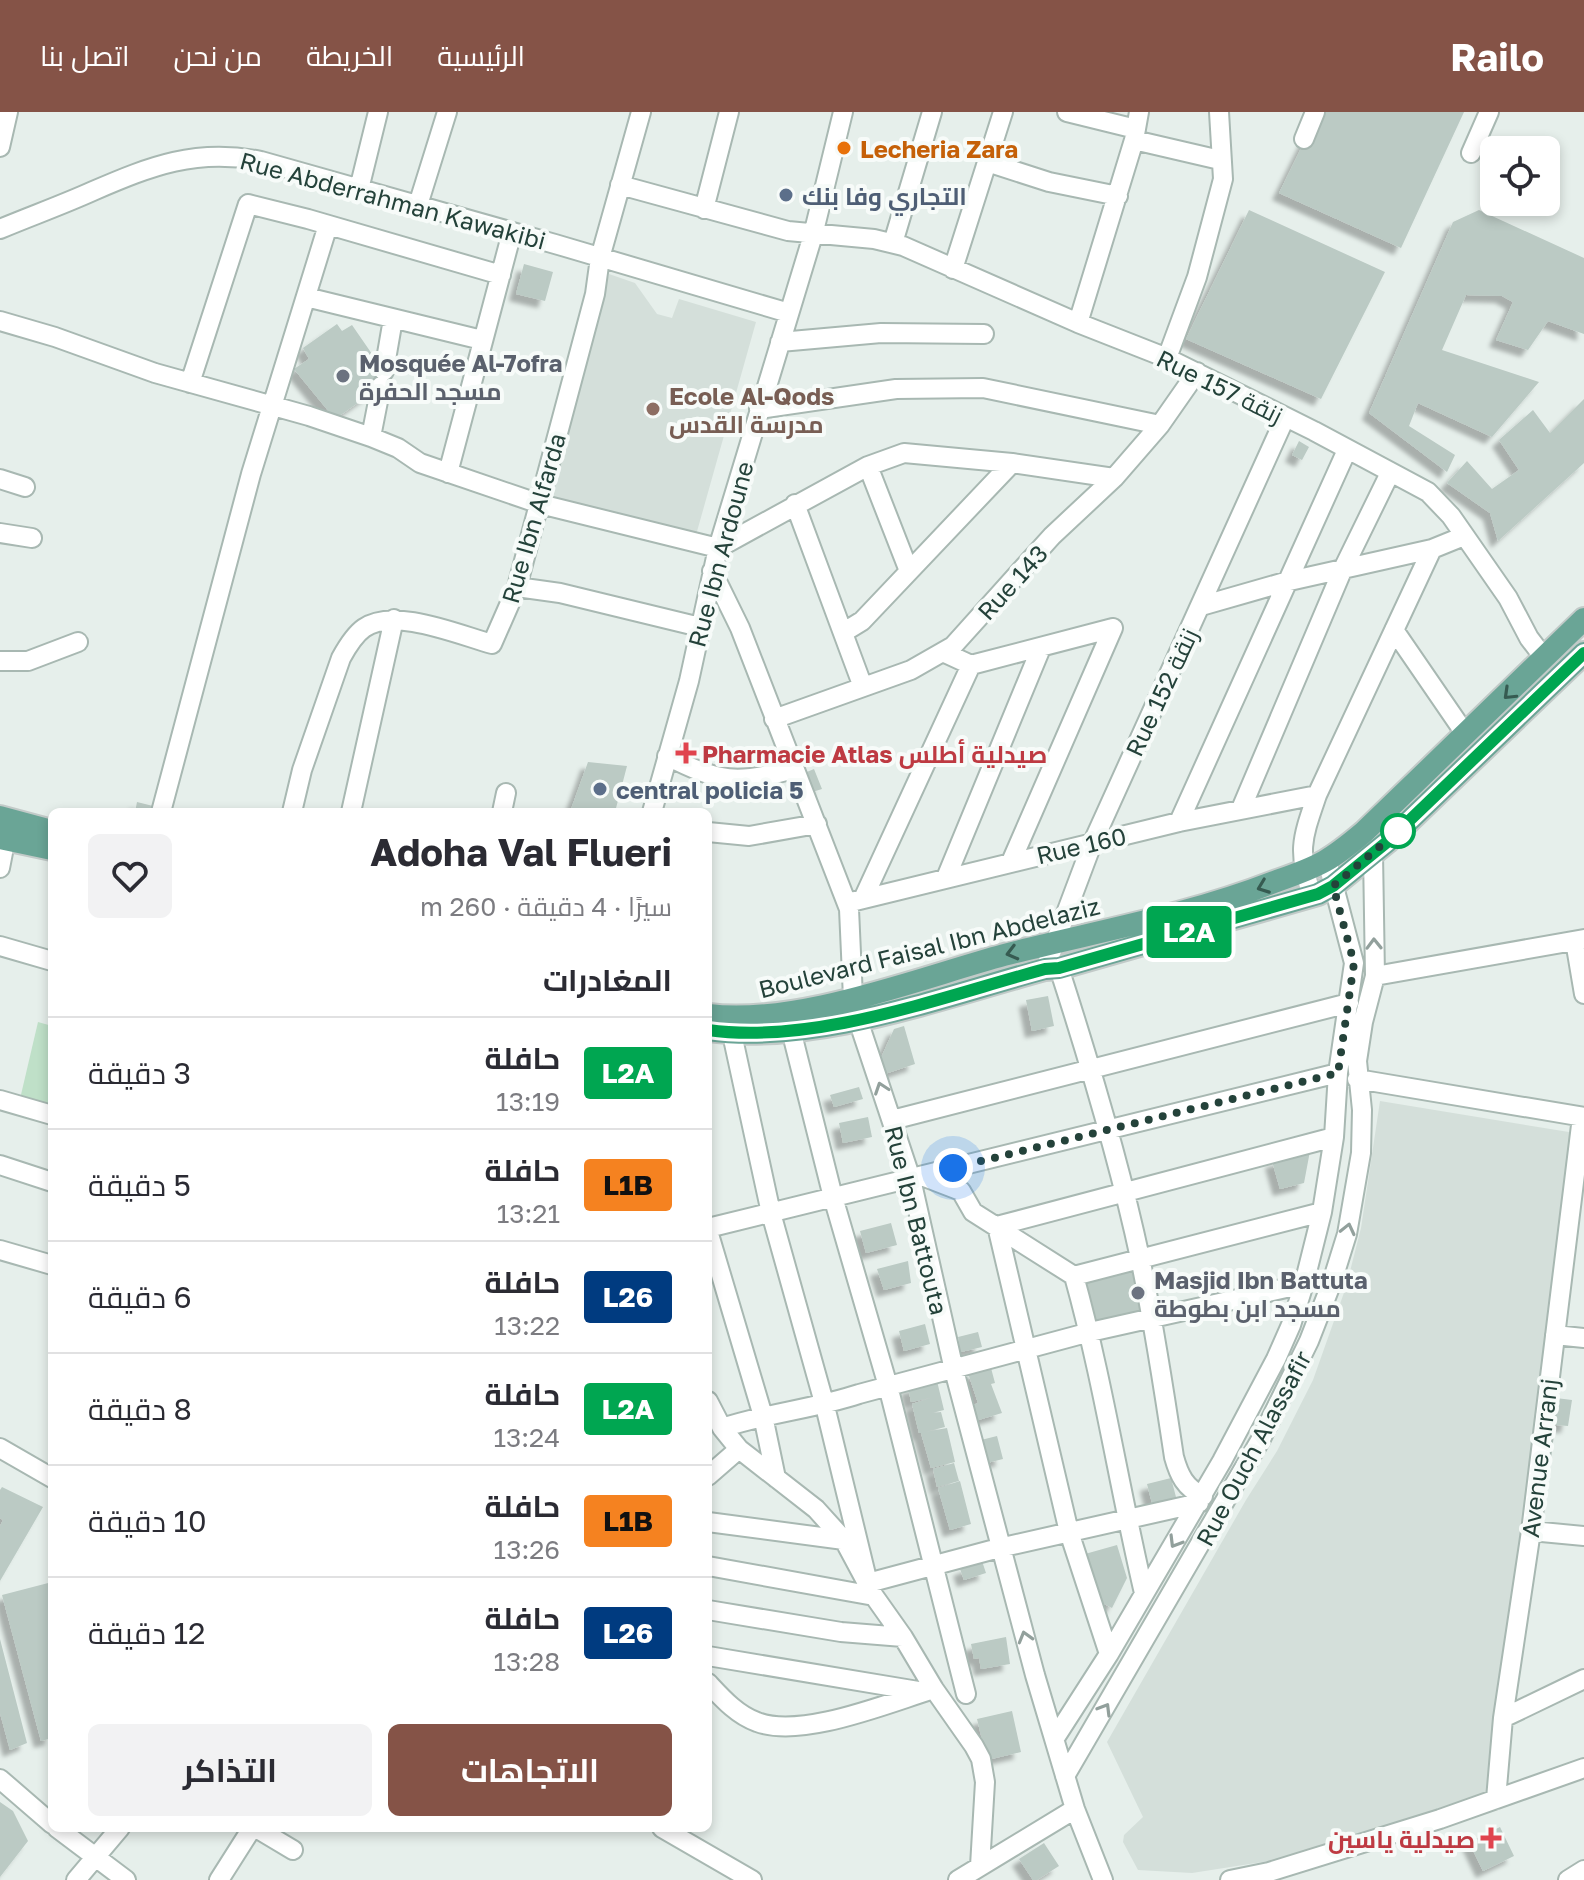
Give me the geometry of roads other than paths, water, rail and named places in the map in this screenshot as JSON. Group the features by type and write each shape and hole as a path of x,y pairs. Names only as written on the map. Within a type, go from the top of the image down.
{"main road":[{"name":"Boulevard Faisal Ibn Abdelaziz","path":"712,1031 732,1034 791,1030 1056,942 1232,898 1327,860 1364,832 1584,619"},
{"name":"Boulevard Faisal Ibn Abdelaziz","path":"712,1015 743,1018 856,1009 1052,969 1312,896 1333,886 1373,854 1584,653"},
{"path":"4,829 48,831"},
{"path":"4,829 48,847"}],"street":[{"path":"0,147 8,112"},
{"path":"359,189 378,112"},
{"name":"Rue Ibn Alfarda","path":"394,619 424,624 492,644 517,587 595,294 600,258 641,112"},
{"path":"704,209 729,112"},
{"name":"Rue Ibn Ardoune","path":"653,808 689,681 718,548 813,235 843,112"},
{"path":"893,243 932,112"},
{"path":"953,269 1003,112"},
{"path":"1067,112 1136,127 1222,169"},
{"path":"1167,358 1197,277 1222,169 1219,112"},
{"path":"1304,139 1315,112"},
{"path":"1471,153 1489,112"},
{"path":"418,205 446,117"},
{"path":"1078,323 1136,127"},
{"name":"Rue Abderrahman Kawakibi","path":"0,229 146,168 171,160 228,156 261,161 789,313"},
{"path":"987,162 1049,182 1118,196"},
{"name":"Rue 157 زنقة","path":"620,185 764,225 813,235 893,243 1197,372 1435,497 1508,598 1529,638 1545,659"},
{"path":"190,383 248,204 501,275"},
{"path":"162,808 212,615 328,225"},
{"path":"448,473 512,232"},
{"path":"306,297 482,340"},
{"path":"371,437 393,319"},
{"path":"0,321 190,383 371,437 398,448 420,463 540,504 718,548 868,466 904,453 1012,463 1114,478"},
{"path":"780,342 881,333 984,334"},
{"name":"Rue 143","path":"774,719 911,670 945,653 997,600 1052,536 1114,478 1160,425 1197,372"},
{"path":"759,409 896,389 983,388 1160,425"},
{"name":"Rue 152 زنقة","path":"1052,969 1056,942 1092,844 1285,418"},
{"path":"1179,822 1347,450"},
{"path":"844,632 862,621 1012,463"},
{"path":"868,466 909,571"},
{"path":"1241,809 1342,571 1390,473"},
{"path":"0,479 25,487"},
{"path":"795,504 863,687"},
{"path":"0,533 32,538"},
{"path":"1201,606 1285,582 1432,549 1464,536"},
{"path":"1312,896 1301,858 1305,830 1317,795 1432,549"},
{"name":"Rue Ibn Battouta","path":"712,571 740,628 793,769 855,901 852,922 856,1009 892,1120 916,1178 954,1370 999,1548 1075,1809 1103,1880"},
{"path":"517,587 560,593 700,627"},
{"path":"293,808 302,770 341,658 363,628 375,622 394,619 352,808"},
{"path":"945,653 971,665 1113,628 1011,862"},
{"path":"1394,630 1466,735"},
{"path":"0,661 28,661 78,642"},
{"path":"946,878 1041,648"},
{"path":"855,901 971,665"},
{"path":"667,756 717,778 752,779 793,769"},
{"path":"503,808 506,793"},
{"name":"Rue 160","path":"855,901 1179,822 1317,795"},
{"path":"712,832 749,836 817,824"},
{"path":"0,868 4,829"},
{"name":"Rue Ouch Alassafir","path":"1065,1776 1236,1486 1320,1315 1347,1234 1358,1178 1362,1110 1357,1079 1363,1022 1375,976 1373,854"},
{"name":"Rue Ouch Alassafir","path":"1055,1738 1201,1499 1271,1369 1291,1325 1304,1284 1322,1212 1334,1137 1338,1073 1354,963 1327,860"},
{"path":"1375,976 1580,940 1584,994"},
{"path":"0,946 48,960"},
{"path":"712,1567 871,1589 999,1548 1127,1521 1201,1499 1182,1479 1174,1457 1152,1318 1124,1192 1091,1068 1052,969"},
{"path":"892,1120 1349,1003"},
{"path":"791,1030 833,1197 888,1386 966,1694"},
{"path":"732,1034 771,1213 825,1406 871,1589"},
{"path":"712,1229 1338,1073"},
{"path":"1357,1079 1583,1117"},
{"path":"0,1100 48,1114"},
{"name":"Avenue Arranj","path":"1496,1799 1503,1718 1531,1531 1583,1117"},
{"path":"997,1226 1334,1137"},
{"path":"0,1165 48,1181"},
{"path":"916,1178 961,1191 971,1210 1074,1276 1090,1332 1144,1593"},
{"path":"1074,1276 1322,1212"},
{"path":"997,1226 1069,1532 1109,1654"},
{"path":"712,1244 763,1416 776,1478"},
{"path":"0,1250 48,1264"},
{"path":"1564,1251 1584,1253"},
{"path":"722,1428 763,1416 825,1406 1090,1332 1304,1284"},
{"path":"1555,1335 1584,1338"},
{"path":"712,1409 722,1428 739,1449 816,1509 844,1540 903,1637 929,1691 974,1746 983,1767 986,1791 980,1866"},
{"path":"0,1449 48,1476"},
{"path":"712,1472 739,1449"},
{"path":"712,1523 844,1540"},
{"path":"1531,1531 1584,1536"},
{"path":"712,1611 841,1632 903,1637"},
{"path":"712,1657 929,1691"},
{"path":"1503,1718 1584,1679"},
{"path":"712,1687 740,1713 757,1722 782,1727 832,1720 929,1691"},
{"path":"1230,1880 1278,1870 1582,1773"},
{"path":"0,1779 48,1821"},
{"path":"958,1880 1075,1809"},
{"path":"62,1832 126,1880"},
{"path":"76,1880 117,1832"},
{"path":"219,1880 251,1832"},
{"path":"261,1832 293,1850"},
{"path":"669,1832 750,1880"},
{"path":"1568,1880 1584,1870"}],"place":[{"name":"Lecheria Zara","path":"844,148"},
{"name":"التجاري وفا بنك","path":"786,195"},
{"name":"Mosquée Al-7ofra مسجد الحفرة","path":"343,376"},
{"name":"Ecole Al-Qods مدرسة القدس","path":"653,409"},
{"name":"Pharmacie Atlas صيدلية أطلس","path":"686,753"},
{"name":"central policia 5","path":"600,789"},
{"name":"Masjid Ibn Battuta مسجد ابن بطوطة","path":"1138,1293"},
{"name":"صيدلية ياسين","path":"1491,1838"}]}
